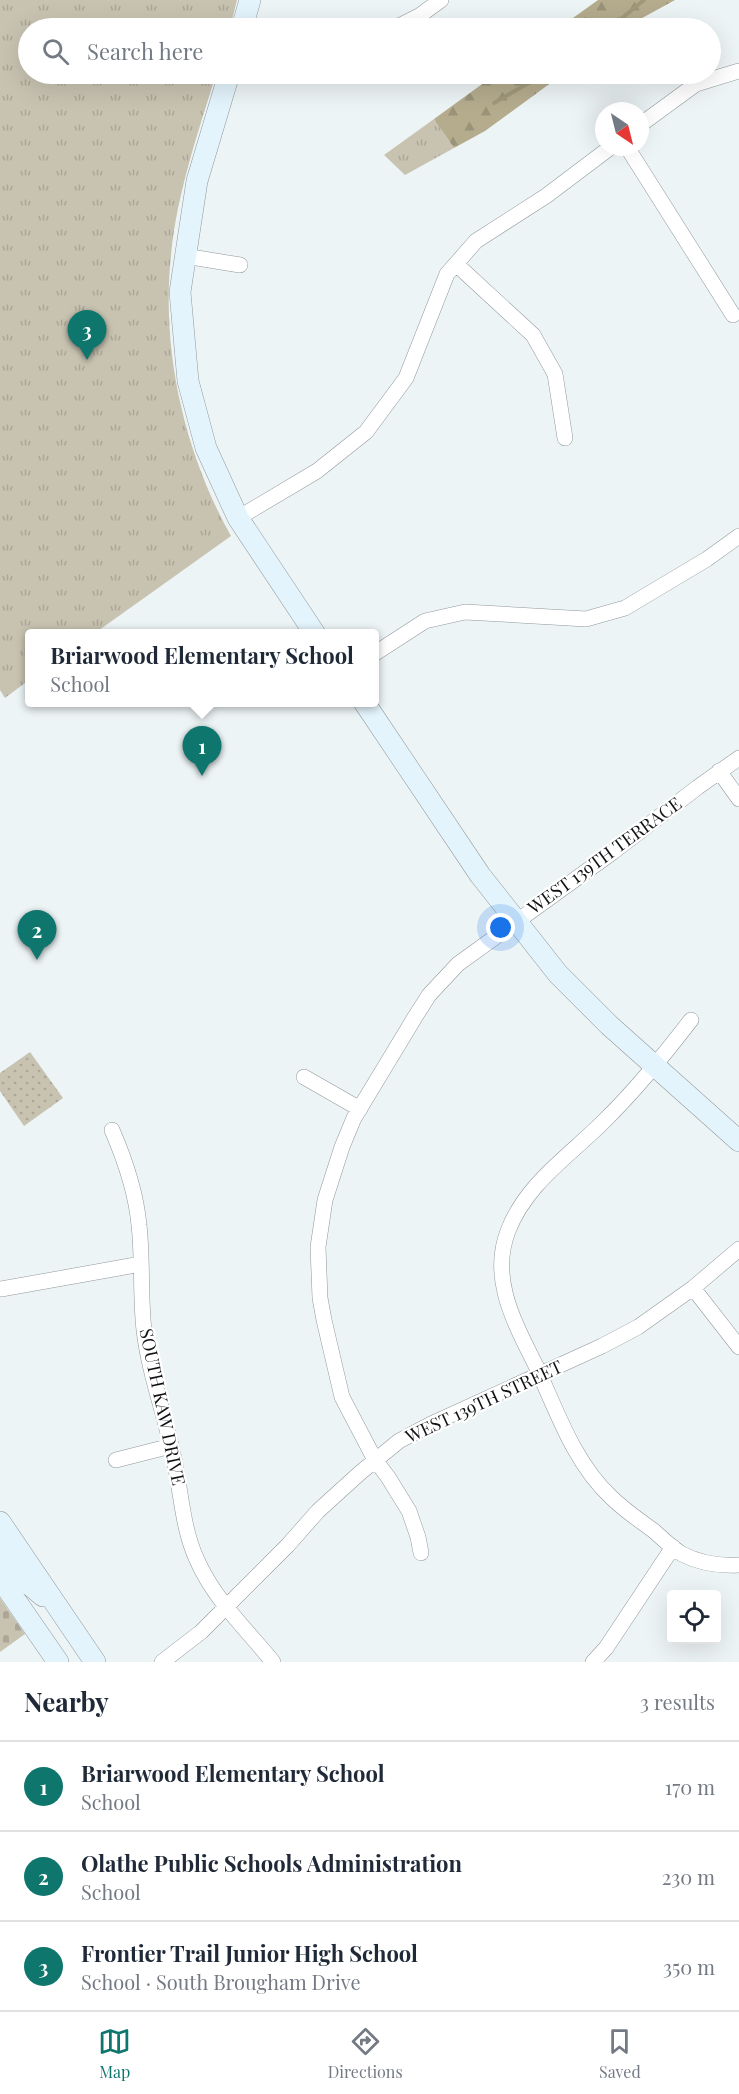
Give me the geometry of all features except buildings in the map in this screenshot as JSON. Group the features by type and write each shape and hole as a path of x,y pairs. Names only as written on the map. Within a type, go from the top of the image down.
{"street":[{"path":"245,18 250,0"},
{"path":"415,18 441,0"},
{"path":"721,77 739,71"},
{"path":"226,84 196,181 180,292 188,381 206,448 238,518 312,629"},
{"path":"649,118 696,84"},
{"path":"238,518 317,471 366,432 406,378 447,274 476,241 546,196 598,156"},
{"path":"633,156 733,315"},
{"path":"185,256 240,265"},
{"path":"456,264 533,335 555,374 565,438"},
{"path":"379,651 425,621 465,612 586,619 625,608 707,559 739,536"},
{"path":"367,707 480,875 558,974 609,1026 739,1141"},
{"name":"WEST 139TH TERRACE","path":"422,1553 409,1511 375,1460 342,1397 324,1320 318,1277 318,1247 325,1200 342,1147 360,1109 415,1017 435,988 458,964 739,758"},
{"path":"720,771 739,799"},
{"path":"691,1020 654,1067 604,1122 537,1184 523,1200 506,1235 502,1259 505,1299 571,1442 587,1469 610,1497 682,1554 719,1566 739,1565"},
{"path":"304,1077 360,1109"},
{"name":"SOUTH KAW DRIVE","path":"112,1130 128,1170 135,1197 139,1223 144,1330 150,1369 171,1446 188,1533 197,1560 213,1588 273,1662"},
{"name":"WEST 139TH STREET","path":"162,1662 201,1632 318,1511 399,1441 431,1424 540,1376 638,1327 693,1288 739,1249"},
{"path":"1,1289 141,1264"},
{"path":"693,1288 739,1347"},
{"path":"116,1460 171,1446"},
{"path":"0,1522 95,1662"},
{"path":"592,1662 606,1648 673,1547"},
{"path":"0,1550 19,1576 62,1611"},
{"path":"0,1578 58,1662"}],"green space":[{"path":"0,0 237,0 232,18 18,18 18,84 213,84 178,209 171,255 170,328 173,364 189,435 200,470 231,536 101,629 25,629 25,683 5,698 0,690"},
{"path":"598,0 675,0 642,18 573,18"},
{"path":"482,84 549,84 485,131 454,148 434,119"},
{"path":"434,119 454,148 405,175 384,155"},
{"path":"30,1052 63,1098 24,1126 0,1091 0,1073"},
{"path":"0,1598 25,1634 0,1652"}],"waterway":[{"path":"622,18 644,0"},
{"path":"494,103 527,84"}],"place":[{"name":"Frontier Trail Junior High School","path":"87,360"},
{"name":"Briarwood Elementary School","path":"202,776"},
{"name":"Olathe Public Schools Administration","path":"37,960"}]}
